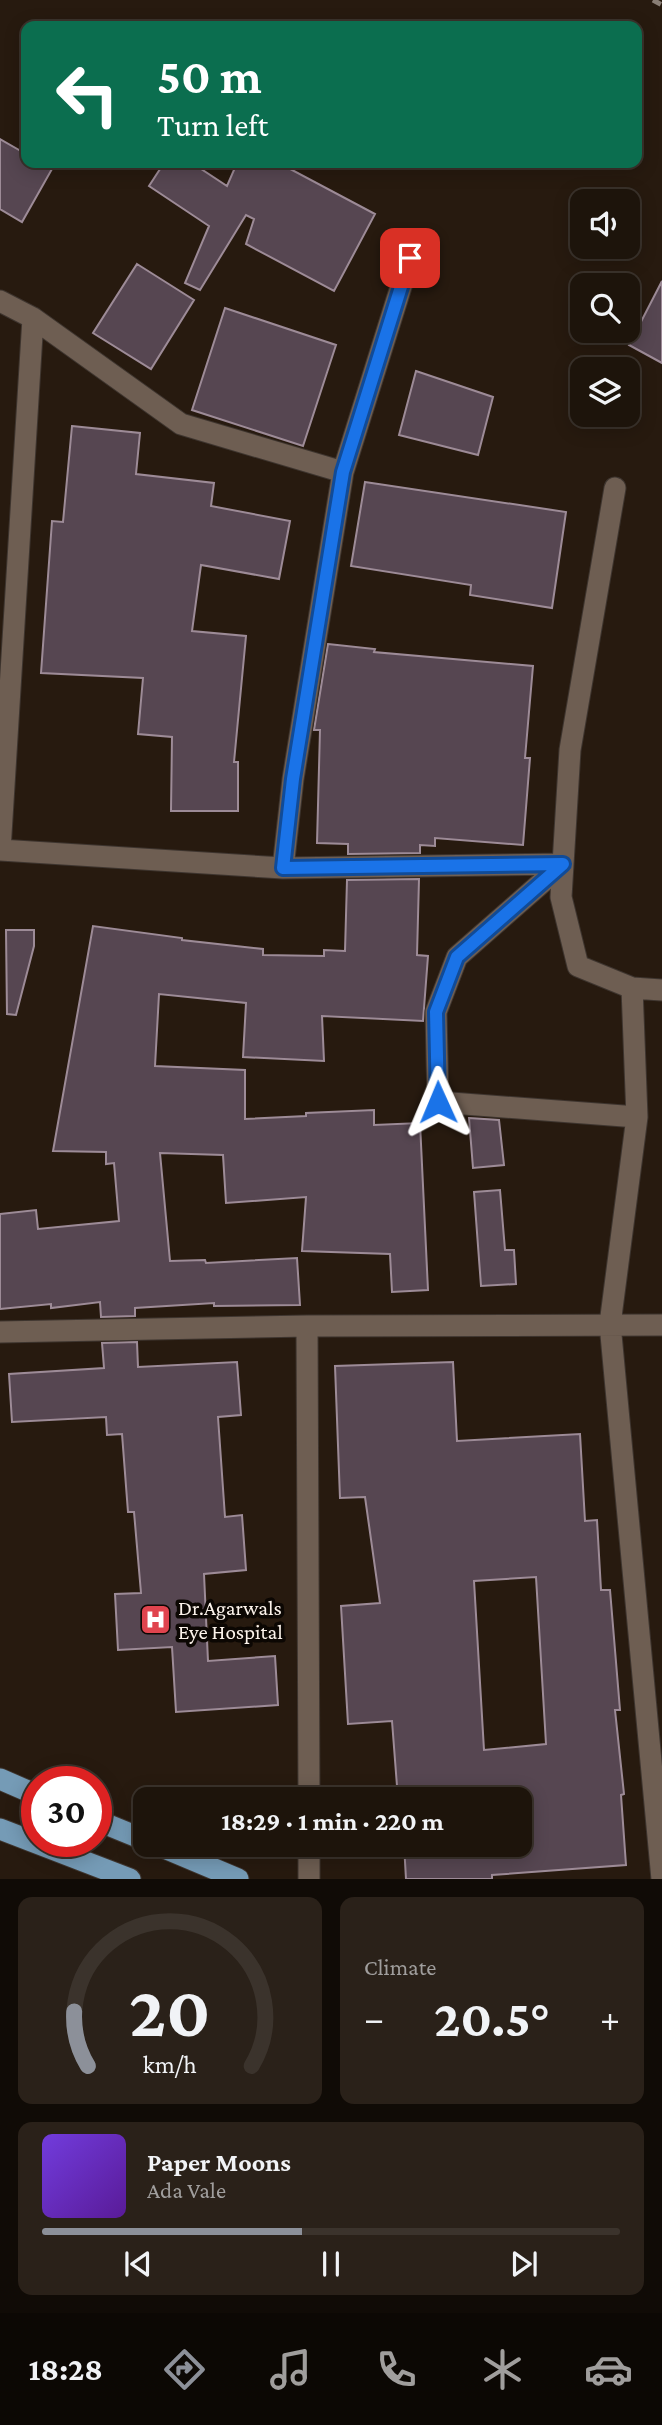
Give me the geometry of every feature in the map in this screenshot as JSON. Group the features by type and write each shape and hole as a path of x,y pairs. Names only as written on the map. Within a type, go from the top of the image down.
{"main road":[{"path":"0,1779 21,1788"},
{"path":"112,1827 133,1835"},
{"path":"0,1829 130,1879"},
{"path":"186,1857 238,1879"}],"street":[{"path":"283,868 293,779 343,472 410,258"},
{"path":"0,301 33,318 181,424 343,472"},
{"path":"33,318 0,850 283,868 563,864"},
{"path":"615,488 570,750 561,897 578,966 632,988 662,990"},
{"path":"563,864 457,957 436,1012 438,1102 638,1117"},
{"path":"632,988 638,1117 610,1324 662,1879"},
{"path":"0,1332 307,1326 662,1325"},
{"path":"307,1326 309,1787"},
{"path":"309,1857 309,1879"}],"building":[{"path":"0,139 21,151 21,168 52,169 22,222 0,209"},
{"path":"161,168 200,168 227,186 235,168 288,168 375,214 334,291 246,244 254,219 246,215 200,290 185,283 209,226 149,186"},
{"path":"137,264 194,300 151,369 93,333"},
{"path":"662,281 662,363 629,345 640,343 640,324"},
{"path":"225,308 336,345 303,446 192,410"},
{"path":"416,371 493,397 478,455 399,435"},
{"path":"72,426 140,433 136,474 214,483 211,506 290,521 279,579 201,565 192,631 246,636 234,762 238,762 238,811 171,811 172,737 138,734 143,678 41,673 52,521 63,522"},
{"path":"365,482 566,512 552,608 470,595 471,585 351,566"},
{"path":"328,644 375,649 374,652 533,666 525,758 530,758 523,845 435,838 435,846 420,845 420,853 348,854 348,844 317,843 320,730 314,730"},
{"path":"419,879 417,955 428,956 423,1021 322,1016 324,1061 243,1057 246,1003 159,994 155,1066 245,1070 245,1119 374,1110 374,1125 420,1123 428,1290 392,1292 390,1254 302,1251 306,1197 226,1203 223,1155 160,1153 170,1261 205,1260 206,1263 297,1258 300,1305 214,1306 214,1303 135,1308 135,1316 101,1317 100,1302 51,1308 51,1304 0,1309 0,1214 36,1210 38,1229 119,1221 114,1163 106,1164 106,1152 53,1151 93,926 263,949 263,955 324,956 324,950 345,951 347,880"},
{"path":"6,930 34,930 34,946 16,1015 7,1014"},
{"path":"469,1118 499,1120 504,1165 473,1168"},
{"path":"500,1190 505,1250 514,1250 516,1284 481,1286 474,1192"},
{"path":"137,1342 138,1367 237,1362 241,1415 218,1417 225,1517 242,1515 246,1570 204,1574 208,1661 275,1656 278,1705 176,1712 172,1647 118,1650 115,1594 141,1593 134,1512 128,1512 122,1434 107,1435 106,1417 12,1422 9,1374 104,1368 102,1343"},
{"path":"453,1362 457,1441 580,1434 585,1521 597,1520 601,1590 610,1590 620,1710 615,1710 624,1794 621,1795 626,1865 492,1875 492,1879 406,1879 405,1857 532,1857 532,1787 397,1787 392,1721 348,1724 341,1606 380,1603 365,1497 340,1498 335,1366","holes":["536,1577 546,1744 484,1750 474,1581"]}],"railway":[{"path":"653,0 662,5"}],"place":[{"name":"Dr.Agarwals Eye Hospital","path":"155,1620"}],"route":[{"path":"410,258 343,472 293,779 283,868 563,864 457,957 436,1012 438,1102"}]}
